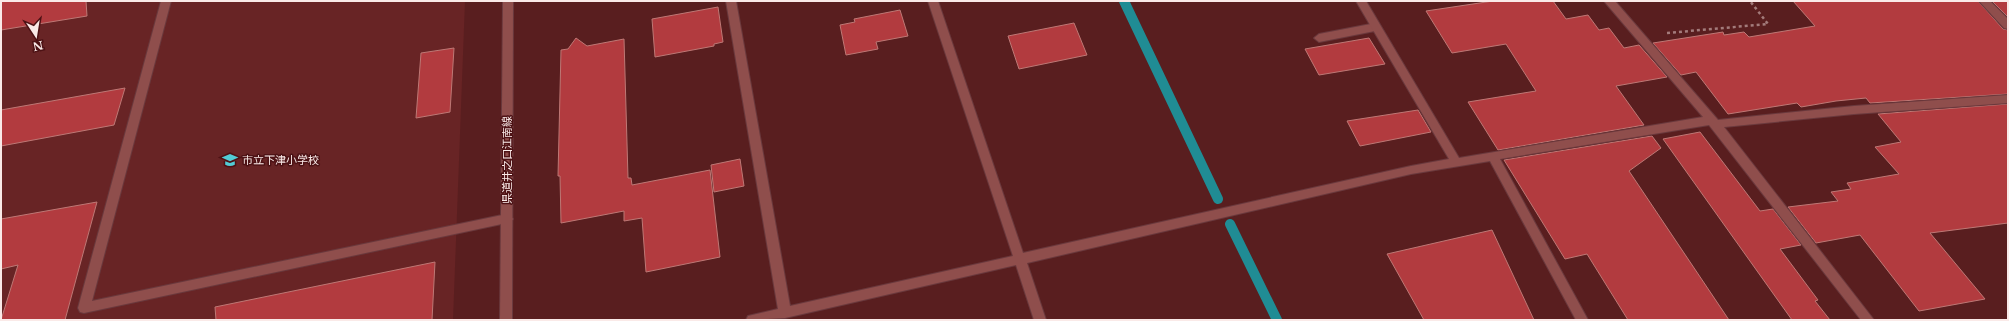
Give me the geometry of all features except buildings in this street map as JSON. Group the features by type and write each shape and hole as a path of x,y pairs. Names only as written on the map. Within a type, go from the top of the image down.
{"street":[{"path":"166,1 84,308 507,219"},
{"path":"730,1 785,312"},
{"path":"933,1 1040,320"},
{"path":"1361,1 1456,162"},
{"path":"1609,1 1714,122 1868,320"},
{"path":"1984,1 2008,26"},
{"name":"県道井之口江南線","path":"506,320 511,2"},
{"path":"1319,38 1376,27"},
{"path":"752,320 1411,170 1456,162 1714,122 2008,99"},
{"path":"1493,156 1582,320"}],"path":[{"path":"1639,36 1768,24 1750,1"}],"shaded area":[{"name":"市立下津小学校","path":"1,1 465,1 453,320 1,320"}],"waterway":[{"path":"1124,1 1218,199"},
{"path":"1230,224 1277,320"}],"place":[{"name":"市立下津小学校","path":"230,160"}]}
